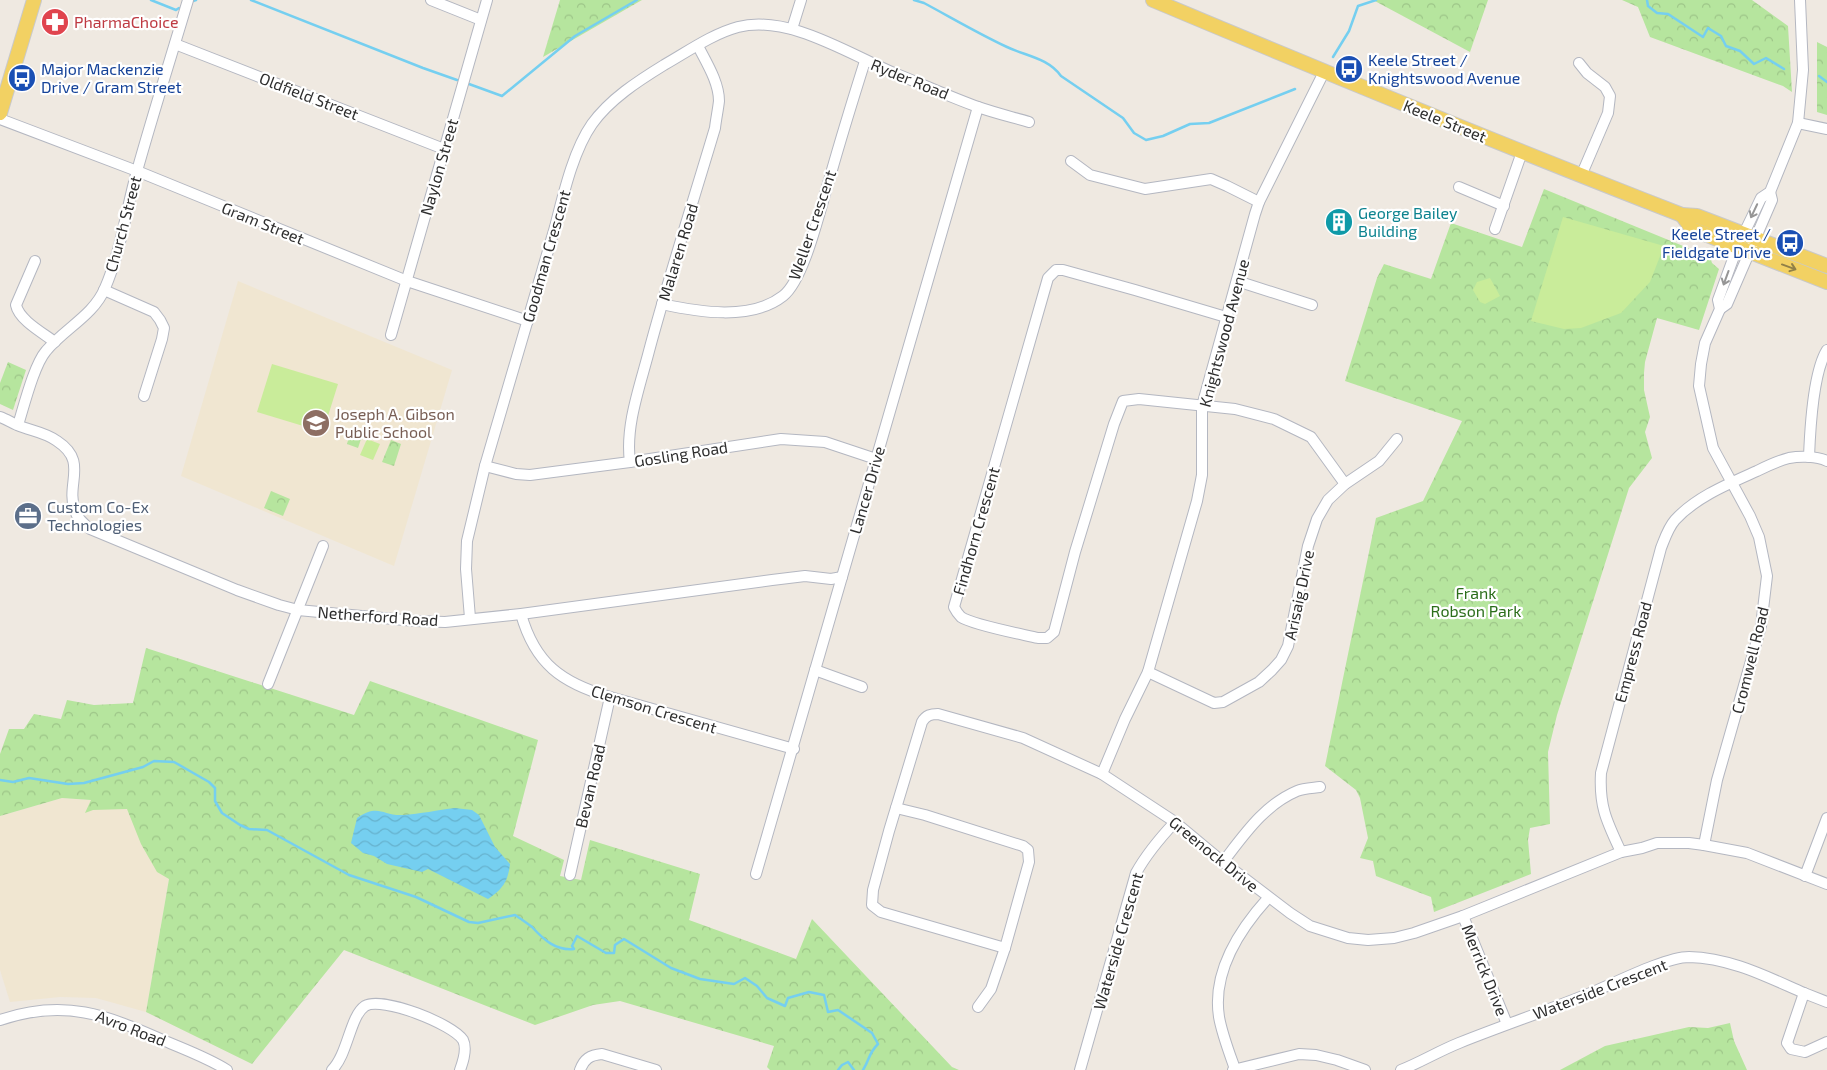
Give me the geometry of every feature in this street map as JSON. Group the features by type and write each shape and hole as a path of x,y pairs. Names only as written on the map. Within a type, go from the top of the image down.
{"main road":[{"path":"0,113 34,0"},
{"name":"Keele Street","path":"1153,0 1324,72 1581,176 1682,215 1697,216 1827,266"},
{"name":"Keele Street","path":"1682,215 1692,229 1827,282"}],"street":[{"name":"Church Street","path":"18,425 36,369 45,353 85,316 104,290 112,269 137,171 188,0"},
{"path":"431,0 482,20"},
{"name":"Naylon Street","path":"391,335 487,0"},
{"path":"792,29 801,0"},
{"name":"Cromwell Road","path":"1704,845 1717,780 1761,626 1766,598 1767,576 1759,537 1750,516 1712,448 1699,386 1701,364 1705,343 1720,309 1727,304 1750,236 1760,198 1770,192 1798,123 1803,86 1800,0"},
{"name":"Goodman Crescent","path":"470,618 466,547 486,466 555,227 564,188 591,125 616,97 698,46 738,27 761,25 792,29"},
{"name":"Ryder Road","path":"792,29 816,37 865,60 978,107 1029,122"},
{"name":"Oldfield Street","path":"175,44 444,149"},
{"name":"Malaren Road","path":"630,462 628,451 631,418 662,304 715,128 718,95 709,68 698,46"},
{"name":"Weller Crescent","path":"662,304 707,313 738,311 764,306 785,295 793,285 810,243 865,60"},
{"path":"1579,63 1587,74 1605,87 1610,96 1608,114 1581,176"},
{"name":"Knightswood Avenue","path":"1102,774 1125,719 1148,672 1197,501 1202,475 1202,406 1259,202 1324,72"},
{"name":"Lancer Drive","path":"756,874 794,749 815,670 978,107"},
{"name":"Gram Street","path":"0,119 137,171 407,281 528,321"},
{"path":"1798,123 1827,129"},
{"path":"1495,229 1522,152"},
{"path":"1070,161 1090,175 1145,189 1210,180 1259,202"},
{"path":"1458,187 1504,206"},
{"path":"35,261 16,306 22,318 55,342"},
{"name":"Findhorn Crescent","path":"1202,406 1139,399 1123,401 1114,424 1078,543 1054,632 1047,638 1038,638 962,618 954,607 1048,278 1056,270 1063,270 1226,317"},
{"path":"1237,281 1312,305"},
{"path":"104,290 154,312 164,328 144,396"},
{"path":"1809,457 1810,422 1818,376 1827,350"},
{"path":"1202,406 1242,410 1274,419 1311,437 1345,484"},
{"name":"Netherford Road","path":"0,417 43,433 57,441 73,457 75,462 72,493 75,513 90,529 237,590 298,610 445,622 521,614 805,576 831,579 842,577"},
{"name":"Gosling Road","path":"486,466 516,474 530,475 792,439 826,442 876,459"},
{"name":"Arisaig Drive","path":"1148,672 1214,703 1223,702 1238,694 1259,682 1272,670 1288,646 1308,546 1317,520 1328,500 1345,484 1379,462 1396,439"},
{"name":"Empress Road","path":"1621,852 1603,808 1600,792 1601,773 1661,548 1668,530 1689,506 1731,482 1772,463 1790,458 1809,457 1827,461"},
{"path":"268,684 323,546"},
{"name":"Clemson Crescent","path":"521,614 529,638 540,656 555,672 593,692 794,749"},
{"path":"815,670 862,687"},
{"name":"Bevan Road","path":"570,875 610,697"},
{"name":"Greenock Drive","path":"1005,948 880,912 872,905 873,890 922,722 924,718 931,714 938,714 1023,738 1102,774 1176,822 1268,898 1310,926 1348,938 1368,940 1394,938 1414,933 1463,916 1621,852 1657,843 1689,842 1748,853 1827,884"},
{"path":"1223,862 1257,818 1271,806 1299,790 1320,787"},
{"path":"896,808 925,815 1024,846 1028,850 1029,862 992,989 978,1007"},
{"path":"1805,876 1827,818"},
{"name":"Waterside Crescent","path":"1080,1070 1136,873 1157,841 1176,822"},
{"path":"1268,898 1251,917 1233,947 1225,966 1218,999 1222,1027 1234,1069 1300,1054 1316,1055 1365,1070"},
{"name":"Merrick Drive","path":"1463,916 1507,1024"},
{"name":"Waterside Crescent","path":"1400,1070 1445,1049 1507,1024 1669,961 1685,958 1717,960 1745,968 1827,1002"},
{"path":"1804,993 1787,1043 1791,1050 1805,1052 1827,1042"},
{"path":"332,1070 342,1056 360,1011 366,1006 375,1004 395,1006 425,1016 442,1024 461,1038 464,1043 464,1052 460,1070"},
{"name":"Avro Road","path":"0,1020 44,1011 72,1010 89,1012 112,1018 140,1029 208,1059 227,1070"},
{"path":"580,1070 582,1063 587,1058 602,1054 656,1070"}],"shaded area":[{"name":"Joseph A. Gibson Public School","path":"238,281 452,370 394,566 181,476"},
{"path":"62,798 133,803 169,879 146,1012 96,998 60,997 10,1002 0,970 0,816"}],"green space":[{"path":"560,0 642,0 543,57"},
{"path":"1373,0 1488,0 1470,52"},
{"path":"1622,0 1752,0 1788,26 1792,92 1783,86 1650,37 1638,7"},
{"path":"1817,42 1827,47 1827,115 1817,112"},
{"name":"Frank Robson Park","path":"1544,189 1710,257 1712,263 1719,269 1699,330 1657,318 1645,362 1644,373 1644,390 1650,417 1645,432 1652,458 1629,488 1557,715 1548,752 1550,824 1530,828 1528,840 1531,874 1434,912 1431,897 1376,876 1373,861 1360,858 1368,838 1360,798 1356,790 1325,766 1376,518 1423,501 1462,421 1345,381 1377,278 1384,264 1431,279 1451,223 1522,247"},
{"path":"1563,217 1664,246 1650,282 1621,313 1581,328 1564,329 1531,321"},
{"path":"1490,278 1500,296 1485,304 1480,302 1473,290 1477,282"},
{"path":"8,362 26,370 13,410 0,404 0,383"},
{"path":"272,364 338,384 323,432 257,412"},
{"path":"351,429 363,433 358,448 347,444"},
{"path":"367,439 380,444 373,460 360,455"},
{"path":"391,440 401,444 394,466 382,462"},
{"path":"271,491 290,499 283,516 264,508"},
{"path":"146,648 354,715 370,681 538,740 513,836 564,860 560,876 581,880 590,840 700,874 689,920 796,959 812,919 952,1067 959,1070 770,1070 767,1067 774,1046 620,1001 593,1005 535,1025 344,950 252,1064 146,1012 169,879 157,872 141,844 127,809 93,810 85,813 91,800 62,798 0,816 0,754 9,729 24,729 34,714 61,719 67,700 94,705 133,703"},
{"path":"1730,1023 1734,1041 1747,1070 1560,1070 1605,1046 1689,1027 1708,1028"}],"water":[{"path":"455,808 472,810 479,815 495,847 510,864 504,884 488,899 428,869 422,872 387,864 374,856 363,853 351,843 357,818 371,811 403,815"}],"waterway":[{"path":"151,0 176,10 179,8"},
{"path":"251,0 457,80"},
{"path":"469,84 502,96 575,36 637,0"},
{"path":"914,0 924,3 997,42 1050,65 1061,76 1123,118 1134,133 1146,140 1163,136 1190,124 1209,123 1295,89"},
{"path":"1333,57 1349,31 1358,6 1376,0"},
{"path":"1647,0 1648,6 1657,13 1668,14 1703,37 1708,28 1721,36 1726,46 1740,51 1754,64 1766,58 1784,69"},
{"path":"1819,76 1827,82"},
{"path":"0,780 13,782 29,778 68,784 84,783 143,767 154,761 174,762 209,782 215,788 215,801 222,813 240,825 249,829 267,830 349,875 416,897 469,922 478,923 515,915 551,944 568,949 574,949 572,946 577,936 606,953 614,953 615,945 624,939 671,968 700,979 734,984 745,978 757,986 767,998 785,1006 788,998 809,992 824,995 828,1012 838,1010 872,1033 878,1044 872,1051 863,1070"},
{"path":"838,1070 848,1062 854,1070"}],"place":[{"name":"PharmaChoice","path":"55,22"},
{"name":"Keele Street / Knightswood Avenue","path":"1349,69"},
{"name":"Major Mackenzie Drive / Gram Street","path":"22,78"},
{"name":"George Bailey Building","path":"1339,222"},
{"name":"Keele Street / Fieldgate Drive","path":"1790,243"},
{"name":"Joseph A. Gibson Public School","path":"316,423"},
{"name":"Custom Co-Ex Technologies","path":"28,516"}]}
